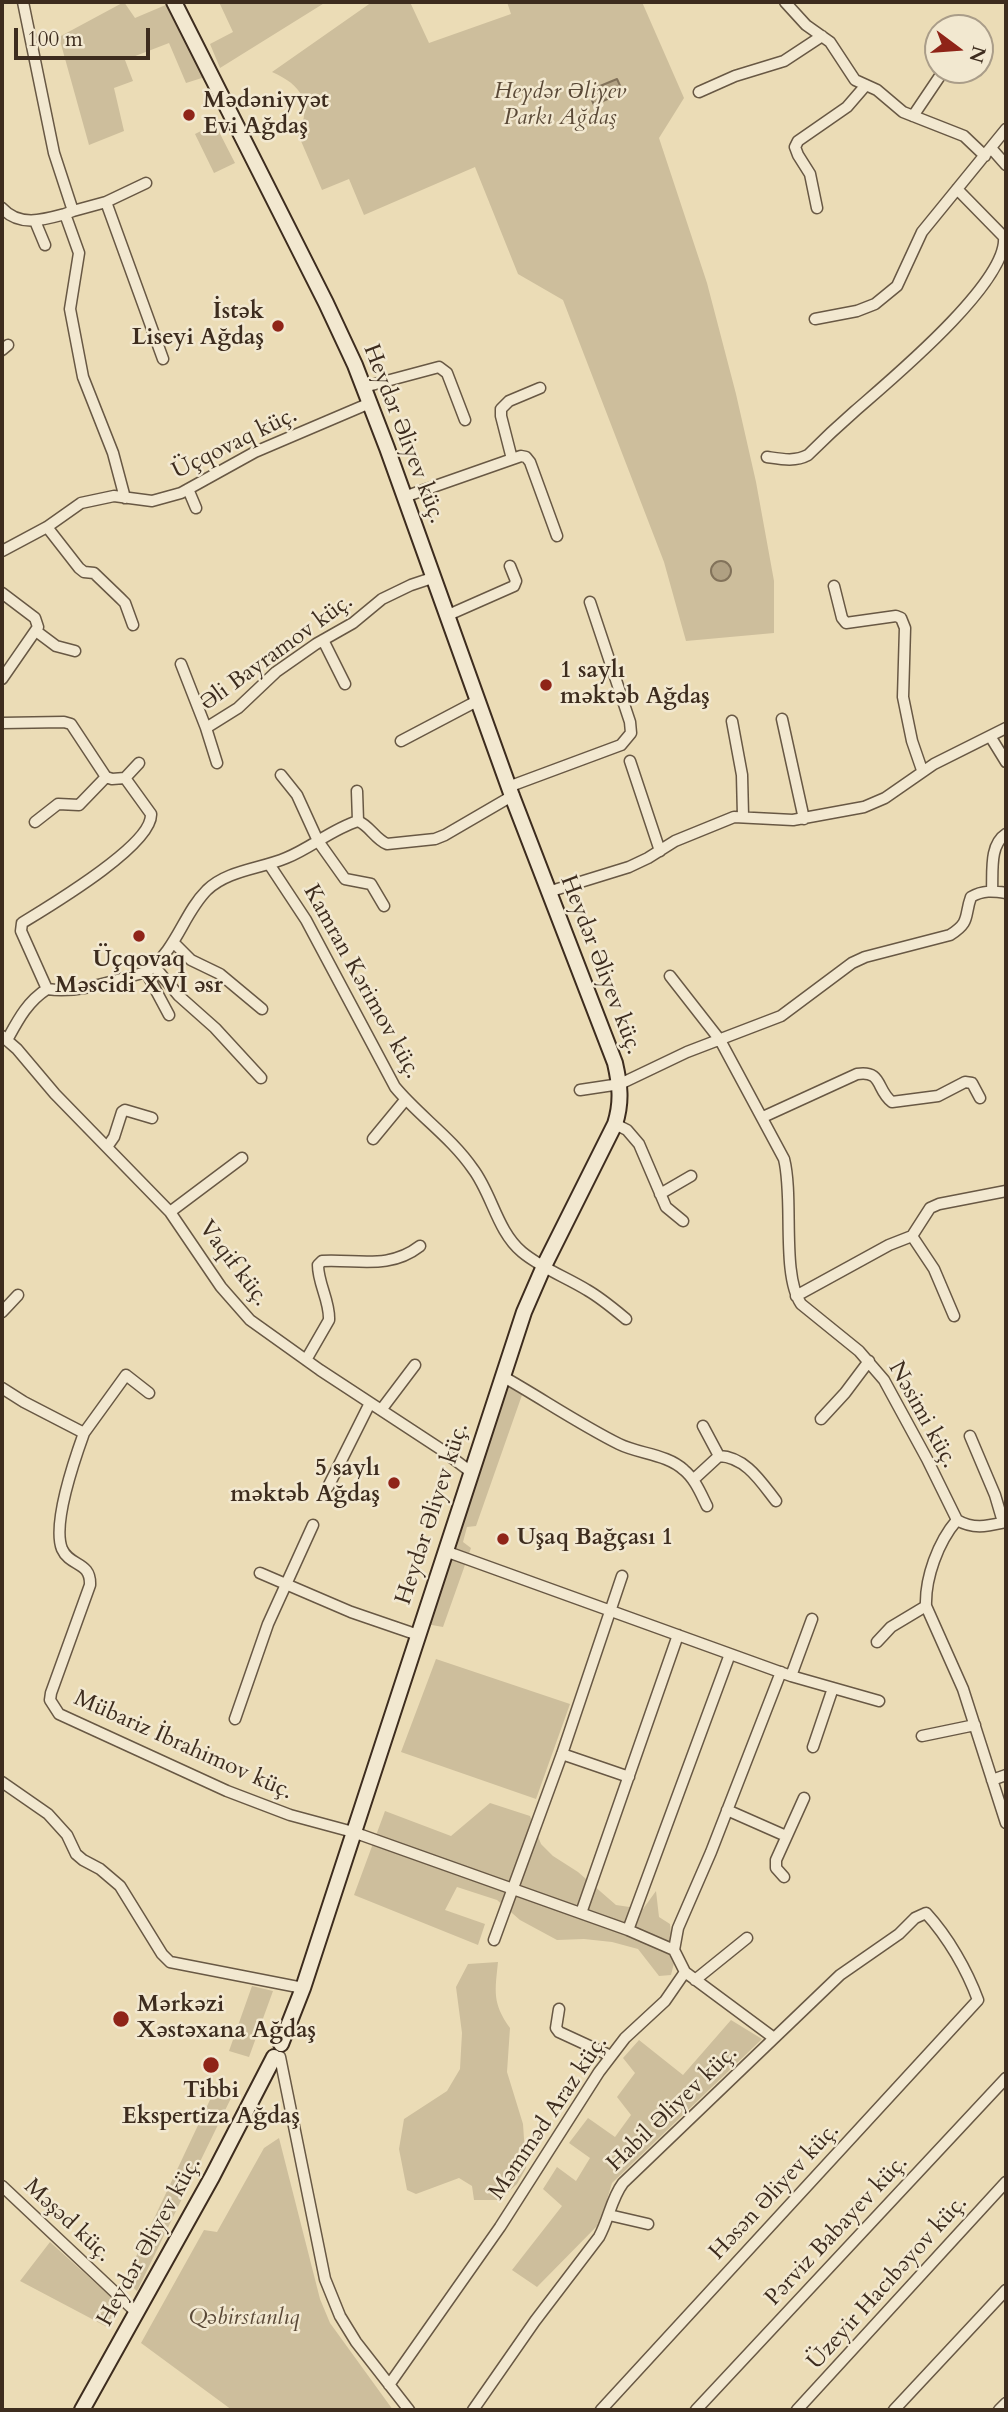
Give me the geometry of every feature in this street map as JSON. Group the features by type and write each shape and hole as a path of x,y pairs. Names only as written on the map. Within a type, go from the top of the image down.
{"main road":[{"name":"Heydər Əliyev küç.","path":"82,2410 279,2053 303,1988 524,1312 615,1124 621,1099 615,1063 510,792 364,387 327,303 174,2"}],"street":[{"path":"23,2 54,153 79,253 70,309 83,377 113,453 125,498"},
{"path":"785,2 806,25 830,42 848,72 877,90 903,112 953,130 1006,165"},
{"path":"699,92 735,76 784,61 822,36"},
{"path":"913,116 935,84"},
{"path":"817,208 810,174 795,147 798,141 847,107 866,85"},
{"path":"815,319 857,311 875,304 889,294 903,274 922,232 1006,129"},
{"path":"2,208 8,215 19,220 35,221 106,202 146,183"},
{"path":"766,457 791,460 808,455 944,333 995,269 1003,256 1006,245 1004,237 957,189"},
{"path":"106,202 163,359"},
{"path":"35,221 45,245"},
{"path":"364,387 439,366 447,373 465,420"},
{"path":"512,459 500,416 501,409 509,401 540,388"},
{"name":"Üçqovaq küç.","path":"2,551 47,527 90,499 114,496 152,501 163,499 188,489 255,452 370,404"},
{"path":"404,497 520,456 526,457 557,536"},
{"path":"188,489 196,508"},
{"path":"47,527 79,568 84,572 94,573 120,597 133,625"},
{"path":"446,616 514,586 516,581 510,566"},
{"name":"Əli Bayramov küç.","path":"181,664 206,729 238,708 276,672 353,622 382,599 432,578"},
{"path":"834,586 842,618 846,623 896,616 901,618 905,628 903,697 912,741 922,770"},
{"path":"2,593 38,622 36,631 2,679"},
{"path":"357,790 358,821 387,844 435,838 510,792 621,745 631,733 630,722 590,602"},
{"path":"36,631 55,646 75,651"},
{"path":"323,640 345,684"},
{"path":"401,741 477,701"},
{"path":"782,719 804,819"},
{"path":"732,721 742,775 743,816"},
{"path":"2,723 71,724 106,777 112,779 125,778 139,763"},
{"path":"548,892 629,867 690,834 725,820 743,816 781,820 804,819 864,807 876,802 922,770 1006,728"},
{"path":"206,729 217,763"},
{"path":"990,736 1006,762"},
{"path":"630,761 660,851"},
{"path":"281,775 297,795 318,841 345,879 371,884 384,906"},
{"path":"35,822 58,804 79,805 106,777"},
{"path":"47,989 20,927 105,869 149,827 151,814 125,778"},
{"path":"4,1038 37,995 47,989 74,990 150,969 173,942 205,892 226,877 286,858 358,821"},
{"path":"992,891 995,850 998,840 1006,834"},
{"name":"Kamran Kərimov küç.","path":"269,864 306,920 395,1087 455,1146 482,1182 494,1209 519,1250 587,1290 626,1319"},
{"path":"580,1090 620,1084 687,1052 781,1016 852,963 950,934 960,928 967,920 971,897 983,891 1006,893"},
{"path":"173,942 191,960 220,974 262,1009"},
{"path":"150,969 170,1015"},
{"path":"150,969 215,1028 261,1078"},
{"path":"670,976 720,1040 784,1159 788,1175 791,1269 796,1296 889,1245 912,1236 930,1208 1006,1191"},
{"name":"Vaqif küç.","path":"4,1038 170,1212 236,1306 261,1329 471,1472"},
{"path":"763,1117 857,1074 867,1072 875,1076 885,1097 892,1102 938,1096 965,1082 972,1083 980,1098"},
{"path":"373,1139 405,1099"},
{"path":"107,1147 125,1110 152,1118"},
{"path":"615,1124 627,1130 639,1144 660,1194 671,1213 683,1221"},
{"path":"170,1212 242,1158"},
{"path":"660,1194 691,1176"},
{"path":"912,1236 933,1269 954,1316"},
{"path":"306,1360 329,1320 318,1265 322,1261 378,1262 408,1255 420,1246"},
{"path":"2,1312 18,1295"},
{"name":"Nəsimi küç.","path":"796,1296 801,1304 869,1361 884,1380 957,1520"},
{"path":"821,1419 869,1361"},
{"path":"381,1410 415,1365"},
{"path":"2,1388 84,1433 126,1375 149,1393"},
{"path":"502,1376 616,1442 636,1452 664,1458 677,1465 693,1480 707,1506"},
{"path":"328,1487 370,1403"},
{"path":"703,1426 719,1456"},
{"name":"Mübariz İbrahimov küç.","path":"84,1433 63,1501 60,1538 62,1549 69,1558 87,1570 90,1586 51,1693 53,1707 59,1714 227,1791 290,1815 354,1832"},
{"path":"970,1436 1005,1522 973,1527 957,1520 939,1546 925,1594 926,1606 963,1689 1006,1823"},
{"path":"693,1480 719,1456 724,1456 749,1467 776,1501"},
{"path":"235,1719 268,1624 313,1525"},
{"path":"445,1550 786,1674 878,1701"},
{"path":"260,1573 284,1586 418,1635"},
{"path":"494,1941 562,1754 622,1576"},
{"path":"877,1642 891,1626 926,1606"},
{"path":"774,2038 685,1972 674,1951 678,1928 812,1619"},
{"path":"581,1913 678,1635"},
{"path":"628,1930 730,1654"},
{"path":"813,1747 833,1688"},
{"path":"922,1736 975,1725"},
{"path":"562,1754 629,1777"},
{"path":"992,1780 1006,1775"},
{"path":"2,1782 48,1814 67,1835 76,1854 120,1886 162,1954 170,1962 303,1988"},
{"path":"784,1877 776,1868 776,1860 804,1798"},
{"path":"727,1811 786,1836"},
{"path":"354,1832 628,1930 674,1951"},
{"name":"Habil Əliyev küç.","path":"473,2410 535,2321 599,2237 614,2198 623,2183 840,1975 898,1934 915,1918 926,1913 940,1928 978,2000"},
{"path":"695,1980 747,1938"},
{"name":"Məmməd Araz küç.","path":"389,2385 500,2227 611,2056 625,2038 665,2001 685,1972"},
{"name":"Həsən Əliyev küç.","path":"601,2410 978,2000"},
{"path":"559,2009 555,2028 559,2032 611,2056"},
{"path":"279,2053 325,2279 340,2316 356,2342 409,2410"},
{"name":"Pərviz Babayev küç.","path":"696,2410 1006,2078"},
{"name":"Üzeyir Hacıbəyov küç.","path":"797,2410 1006,2182"},
{"name":"Məşəd küç.","path":"2,2186 137,2313"},
{"path":"609,2215 648,2224"},
{"path":"894,2410 1006,2290"},
{"path":"999,2410 1006,2403"}],"green space":[{"path":"124,2 135,18 168,4 205,77 186,83 169,43 125,60 133,81 114,88 124,131 89,145 59,37"},
{"path":"219,2 326,2 220,68 210,44 233,32"},
{"name":"Heydər Əliyev Parkı Ağdaş","path":"372,2 410,2 429,43 511,14 507,2 642,2 684,98 659,138 707,283 736,394 774,581 774,633 686,641 664,562 563,300 518,274 475,167 364,215 349,179 322,190 298,134 304,113 302,96 291,83 272,72"},
{"path":"215,124 235,163 214,173 195,134"},
{"path":"505,1384 522,1395 476,1526 467,1527 463,1542 471,1548 443,1627 426,1624"},
{"path":"436,1659 570,1704 536,1799 401,1752"},
{"path":"490,1803 530,1816 541,1844 616,1905 643,1909 656,1891 659,1917 670,1924 674,1963 671,1975 659,1976 638,1949 612,1942 557,1940 520,1920 497,1900 457,1887 445,1910 485,1924 478,1945 354,1895 385,1811 451,1836"},
{"path":"498,1962 496,1996 500,2011 510,2028 507,2072 523,2124 526,2168 517,2184 499,2200 474,2200 472,2186 459,2178 416,2194 407,2190 399,2149 404,2119 447,2091 460,2069 462,2033 456,1987 468,1964"},
{"path":"252,1986 273,1991 249,2057 229,2051"},
{"path":"731,2020 762,2039 612,2183 600,2223 537,2287 512,2270 562,2206 543,2189 557,2167 576,2181 590,2158 569,2143 588,2118 615,2137 631,2115 617,2097 635,2073 623,2058 639,2040 683,2075"},
{"path":"217,2085 234,2092 137,2291 125,2280"},
{"name":"Qəbirstanlıq","path":"279,2138 320,2299 330,2323 393,2410 232,2410 141,2343 204,2230 217,2232 264,2148"},
{"path":"50,2242 122,2307 109,2328 20,2281"}],"shaded area":[{"path":"617,79 623,92 594,105 588,91"},
{"path":"721,561 728,564 731,571 728,578 721,581 714,578 711,571 714,564"}],"place":[{"name":"Mədəniyyət Evi Ağdaş","path":"189,115"},
{"name":"İstək Liseyi Ağdaş","path":"278,326"},
{"name":"1 saylı məktəb Ağdaş","path":"546,685"},
{"name":"Üçqovaq Məscidi XVI əsr","path":"139,936"},
{"name":"5 saylı məktəb Ağdaş","path":"394,1483"},
{"name":"Uşaq Bağçası 1","path":"503,1539"},
{"name":"Mərkəzi Xəstəxana Ağdaş","path":"121,2019"},
{"name":"Tibbi Ekspertiza Ağdaş","path":"211,2065"}]}
